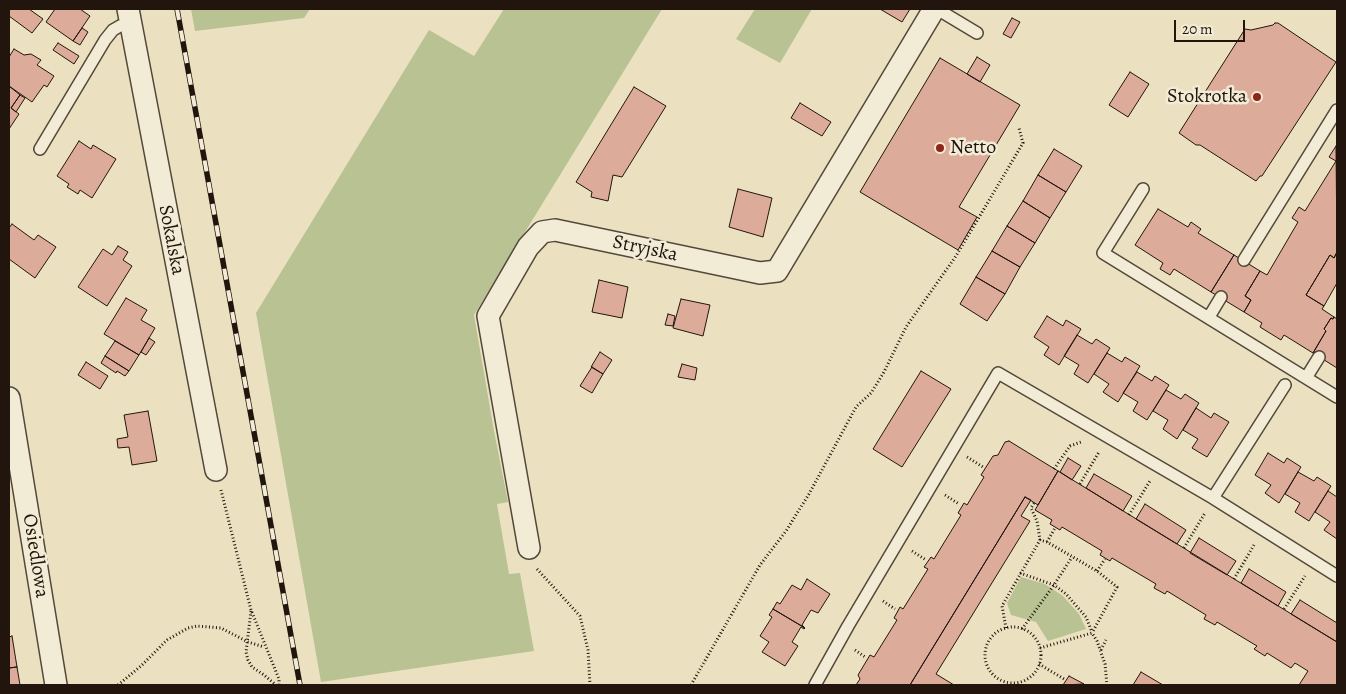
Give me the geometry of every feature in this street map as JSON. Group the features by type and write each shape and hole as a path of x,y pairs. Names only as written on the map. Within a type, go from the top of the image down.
{"street":[{"name":"Stryjska","path":"529,548 488,316 528,248 542,232 555,230 760,273 777,271 935,9"},
{"name":"Sokalska","path":"130,17 216,470"},
{"name":"Osiedlowa","path":"9,398 56,685"}],"lane":[{"path":"935,9 977,33"},
{"path":"40,149 105,40 113,30 130,17"},
{"path":"1244,260 1337,110"},
{"path":"1143,189 1103,253 1337,397"},
{"path":"1209,318 1221,297"},
{"path":"1306,378 1319,357"},
{"path":"815,685 998,373 1213,498 1337,576"},
{"path":"1213,498 1285,385"}],"path":[{"path":"691,685 760,565 786,531 810,494 856,407 871,393 884,372 906,327 956,256 1023,143 1020,128"},
{"path":"1054,469 1070,446"},
{"path":"961,464 970,450"},
{"path":"1080,484 1098,453"},
{"path":"968,458 983,467"},
{"path":"216,470 251,610 279,679 278,685 252,667 248,660 246,652 251,610"},
{"path":"1129,515 1150,481 1159,484"},
{"path":"939,501 948,487"},
{"path":"946,496 959,504"},
{"path":"1006,628 1002,606 1040,540 1037,521 1031,508 1034,503"},
{"path":"1197,508 1213,518"},
{"path":"1184,548 1202,518"},
{"path":"1047,542 1055,528"},
{"path":"1247,538 1255,544"},
{"path":"1040,540 1047,542 1097,571 1117,587 1092,633 1040,648"},
{"path":"529,548 536,568 580,616 588,650 590,685"},
{"path":"1234,579 1252,549"},
{"path":"912,551 926,560"},
{"path":"1022,629 1072,557"},
{"path":"1097,571 1105,558"},
{"path":"1020,572 1054,585 1078,606 1086,618 1100,650 1107,675 1107,685"},
{"path":"1305,576 1313,580"},
{"path":"1284,609 1302,580"},
{"path":"882,600 895,609"},
{"path":"118,685 167,640 188,628 197,626 221,628 248,642 264,646"},
{"path":"1006,628 1022,629 1031,634 1040,648 1039,664 1032,676 1022,684 1003,682 990,672 986,664 984,656 986,647 990,639 1001,630 1006,628"},
{"path":"1100,650 1106,640"},
{"path":"853,649 865,656"},
{"path":"1039,664 1064,679"}],"green space":[{"path":"191,9 310,9 304,18 195,31"},
{"path":"504,9 662,9 474,315 508,502 497,504 509,574 520,573 534,651 321,682 256,313 429,30 474,56"},
{"path":"755,9 812,9 780,63 736,39"},
{"path":"1021,577 1045,584 1063,596 1079,614 1086,629 1048,641 1036,622 1011,615 1007,603"}],"building":[{"path":"9,9 29,9 43,19 32,33 9,16"},
{"path":"55,9 80,9 90,16 73,41 46,22"},
{"path":"880,9 910,9 902,22"},
{"path":"1012,18 1020,22 1011,38 1003,34"},
{"name":"Stokrotka","path":"1278,23 1336,62 1262,176 1256,181 1179,133 1245,29 1251,30"},
{"path":"82,28 88,32 80,45 73,41"},
{"path":"58,43 79,56 74,64 53,50"},
{"path":"14,49 24,55 31,54 41,60 37,65 54,76 47,87 44,85 32,102 9,86 9,57"},
{"path":"977,57 990,65 980,82 967,74"},
{"name":"Netto","path":"940,58 1020,105 959,207 977,217 958,250 860,192"},
{"path":"1130,72 1149,84 1128,117 1109,105"},
{"path":"9,86 20,95 11,108 19,114 9,129"},
{"path":"634,87 666,106 622,177 613,175 608,201 591,197 592,192 576,182"},
{"path":"20,95 25,98 16,112 11,108"},
{"path":"800,103 831,122 822,136 791,118"},
{"path":"79,141 91,149 93,145 116,159 92,198 80,190 78,194 67,187 69,184 57,176"},
{"path":"1336,146 1337,252 1334,258 1330,255 1306,295 1324,306 1322,309 1334,317 1333,319 1331,318 1324,329 1326,331 1313,353 1284,335 1281,340 1260,327 1262,323 1244,312 1251,300 1245,296 1260,271 1267,275 1298,222 1292,218 1299,207 1305,211 1336,161 1329,157"},
{"path":"1054,149 1082,166 1066,192 1038,175"},
{"path":"1038,175 1066,192 1050,218 1023,201"},
{"path":"738,189 772,198 763,237 729,227"},
{"path":"1023,201 1050,218 1035,243 1007,226"},
{"path":"1158,209 1188,227 1191,222 1201,229 1198,233 1234,255 1211,292 1174,269 1170,275 1160,269 1163,263 1135,245"},
{"path":"12,224 34,240 38,235 56,247 35,278 9,259 9,228"},
{"path":"1007,226 1035,243 1020,267 992,251"},
{"path":"118,246 128,252 123,260 132,266 107,306 78,287 103,249 112,255"},
{"path":"992,251 1020,267 1005,294 976,277"},
{"path":"1337,252 1337,283 1324,306 1306,295 1330,255 1334,258"},
{"path":"1234,255 1260,271 1245,296 1251,300 1244,312 1211,292"},
{"path":"976,277 1005,294 987,321 960,304"},
{"path":"599,280 628,287 622,318 592,312"},
{"path":"126,298 147,310 141,320 155,328 139,355 104,334"},
{"path":"681,299 710,305 703,336 673,328"},
{"path":"668,314 675,316 673,326 665,325"},
{"path":"1047,316 1063,326 1066,320 1081,329 1059,365 1044,355 1049,347 1034,337"},
{"path":"1334,317 1337,319 1337,368 1313,353 1326,331 1324,329 1331,318 1333,319"},
{"path":"1077,335 1092,344 1096,339 1110,348 1088,383 1074,374 1079,365 1064,356"},
{"path":"149,338 155,342 146,355 141,352"},
{"path":"115,341 139,355 129,371 105,356"},
{"path":"600,352 612,360 603,374 591,367"},
{"path":"1107,353 1122,362 1125,357 1140,366 1118,402 1103,392 1109,384 1094,374"},
{"path":"105,356 129,371 125,376 117,371 116,373 101,363"},
{"path":"86,362 108,376 100,389 78,375"},
{"path":"682,364 697,368 695,380 678,377"},
{"path":"592,367 603,374 592,393 580,386"},
{"path":"921,371 951,389 902,467 873,449"},
{"path":"1137,372 1152,381 1155,376 1169,385 1147,420 1133,411 1138,402 1123,393"},
{"path":"1166,390 1181,399 1185,394 1199,403 1177,439 1163,429 1168,420 1153,411"},
{"path":"1196,408 1211,418 1214,413 1229,422 1207,457 1192,448 1198,439 1183,430"},
{"path":"148,411 157,461 132,465 129,447 118,448 117,439 128,437 124,415"},
{"path":"1009,441 1058,471 1038,505 1025,497 910,685 856,685 860,679 858,675 870,655 874,657 897,620 894,618 900,607 903,609 928,569 924,567 931,557 934,559 961,515 958,513 964,503 967,505 984,477 981,475 993,456 998,455 1005,442"},
{"path":"1268,453 1284,463 1287,458 1301,467 1279,503 1265,493 1271,485 1255,475"},
{"path":"1068,458 1081,466 1072,480 1060,472"},
{"path":"1058,471 1337,642 1337,685 1299,685 1308,671 1295,663 1291,668 1267,653 1265,656 1254,649 1257,646 1217,622 1215,625 1204,619 1206,615 1167,591 1165,594 1154,588 1156,584 1112,558 1110,561 1100,555 1102,551 1062,527 1060,530 1050,524 1052,520 1035,510"},
{"path":"1298,472 1314,481 1317,477 1331,486 1309,521 1295,512 1300,503 1285,494"},
{"path":"1094,474 1132,496 1123,511 1086,488"},
{"path":"1328,491 1337,497 1337,539 1324,530 1330,522 1315,512"},
{"path":"1025,497 1031,500 1021,516 1030,521 936,674 954,685 910,685"},
{"path":"1145,504 1186,530 1177,544 1136,519"},
{"path":"1199,538 1236,561 1227,575 1190,553"},
{"path":"1249,569 1286,592 1278,606 1241,583"},
{"path":"807,579 830,594 818,613 811,610 802,625 805,628 773,609 777,602 780,604 792,585 801,590"},
{"path":"1300,600 1337,623 1337,642 1291,614"},
{"path":"773,609 805,628 801,627 792,642 798,646 785,666 762,652 769,642 760,636 772,617 769,615"},
{"path":"12,636 17,667 9,668 9,637"},
{"path":"17,667 20,685 9,685 9,668"},
{"path":"1141,672 1163,685 1133,685"},
{"path":"1069,676 1084,684 1063,685"}],"railway":[{"path":"177,9 300,685"}],"place":[{"name":"Stokrotka","path":"1257,97"},
{"name":"Netto","path":"940,148"}]}
